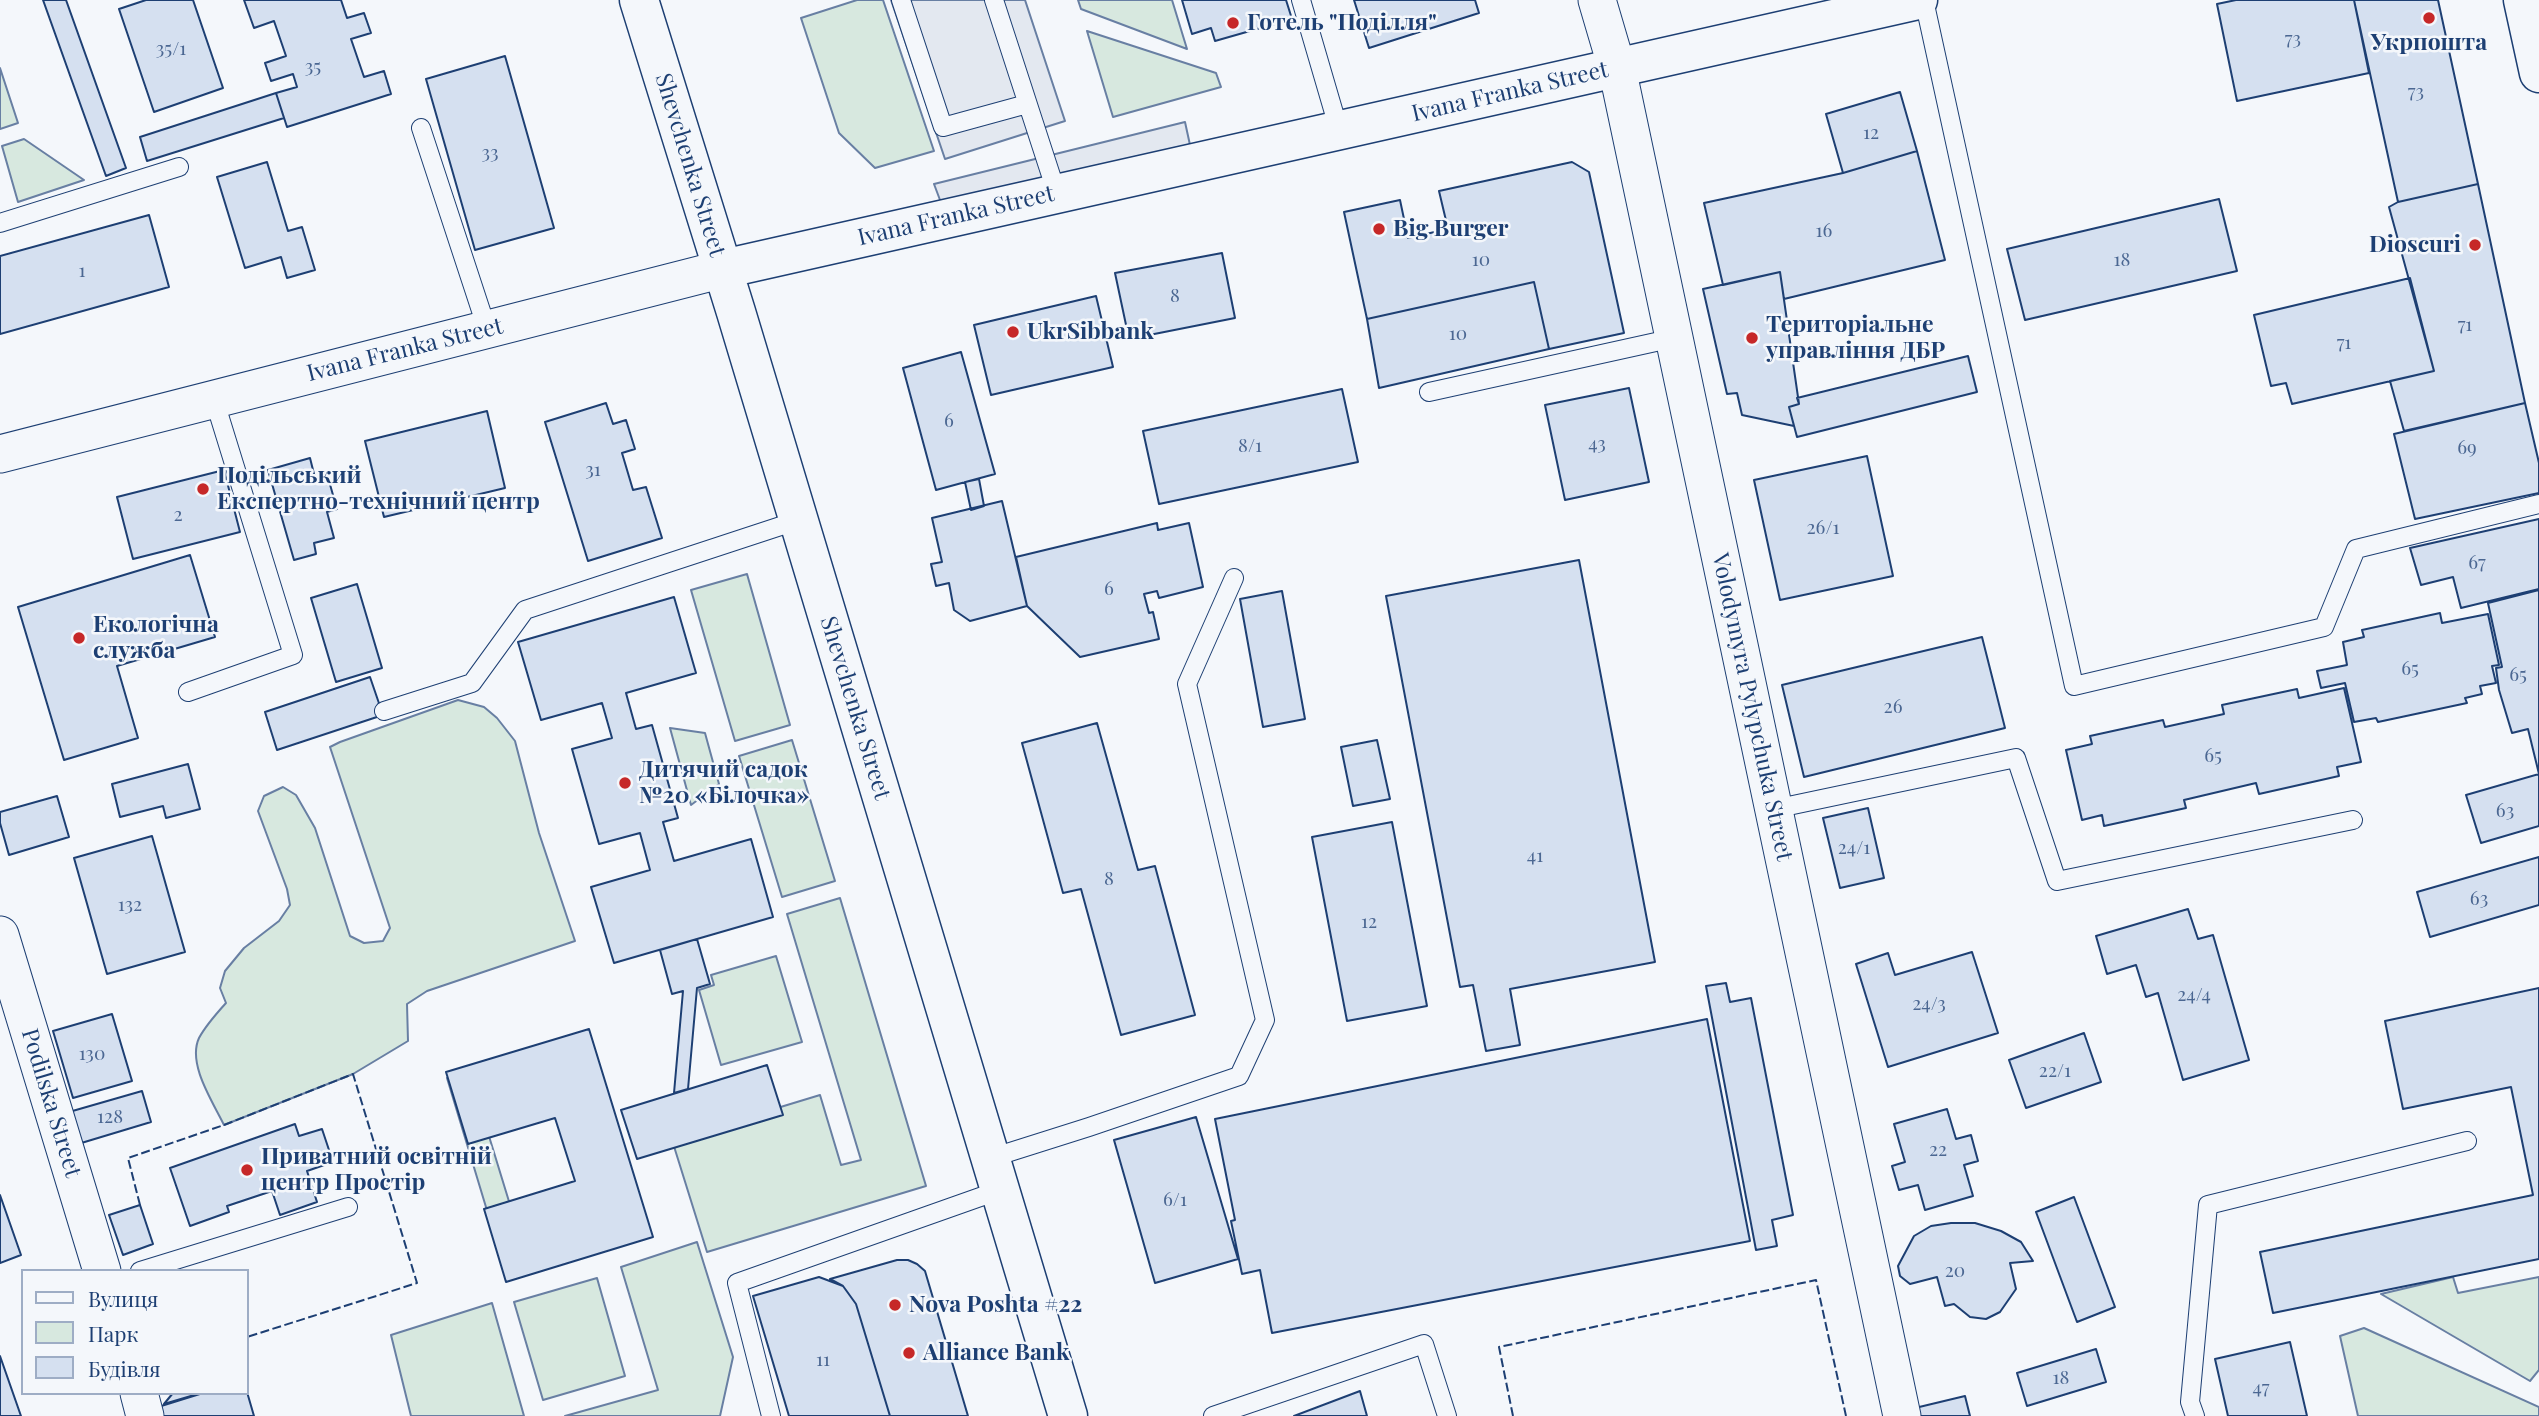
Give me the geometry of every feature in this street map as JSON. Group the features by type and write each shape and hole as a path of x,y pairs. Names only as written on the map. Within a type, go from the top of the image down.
{"main road":[{"name":"Shevchenka Street","path":"639,0 723,269 1068,1416"},
{"name":"Ivana Franka Street","path":"723,269 1918,0"},
{"path":"2523,0 2539,73"}],"street":[{"name":"Volodymyra Pylypchuka Street","path":"1597,0 1617,68 1902,1416"},
{"name":"Ivana Franka Street","path":"0,454 723,269"},
{"name":"Podilska Street","path":"2,951 101,1269"},
{"path":"140,1395 145,1416"}],"lane":[{"path":"901,0 943,127 1027,104"},
{"path":"994,0 1057,194"},
{"path":"1301,0 1339,130"},
{"path":"1924,0 2074,686 2324,627 2356,549 2539,504"},
{"path":"421,128 487,329"},
{"path":"0,223 178,167"},
{"path":"1429,392 1674,338"},
{"path":"188,692 293,655 214,399"},
{"path":"384,711 472,683 525,610 799,520"},
{"path":"771,1416 737,1283 995,1174 1089,1127 1240,1076 1265,1020 1187,684 1234,578"},
{"path":"1774,809 2016,758 2057,881 2353,820"},
{"path":"2195,1416 2190,1402 2208,1205 2467,1141"},
{"path":"147,1269 348,1208"},
{"path":"1213,1416 1424,1344 1447,1416"}],"green space":[{"path":"857,0 883,0 934,151 875,168 839,133 801,18"},
{"path":"1078,0 1172,0 1187,49 1081,9"},
{"path":"1087,31 1216,73 1221,87 1113,117"},
{"path":"0,68 18,123 0,129"},
{"path":"24,139 84,180 18,202 2,146"},
{"path":"747,574 790,725 735,741 691,590"},
{"path":"458,700 484,707 497,718 515,741 539,833 575,941 427,991 407,1004 408,1041 353,1074 224,1125 199,1071 196,1048 199,1038 226,1003 220,988 225,971 244,948 279,921 290,905 287,889 258,811 264,796 283,787 296,795 315,828 350,936 364,943 383,941 390,928 330,747"},
{"path":"670,728 705,733 719,784 691,805"},
{"path":"792,740 835,881 782,897 739,756"},
{"path":"840,898 926,1186 707,1252 672,1140 820,1095 841,1165 861,1160 787,914"},
{"path":"776,956 802,1042 721,1065 699,990 714,985 711,975"},
{"path":"469,1071 515,1221 492,1227 447,1078"},
{"path":"697,1242 733,1357 720,1416 565,1416 658,1390 621,1267"},
{"path":"2453,1277 2458,1293 2539,1277 2539,1370 2530,1381 2381,1294"},
{"path":"597,1278 625,1376 543,1400 514,1302"},
{"path":"492,1303 524,1416 411,1416 391,1335"},
{"path":"2364,1328 2539,1407 2539,1416 2358,1416 2340,1336"}],"shaded area":[{"path":"891,0 1025,0 1065,121 945,159"},
{"path":"1185,122 1190,145 943,208 934,184"}],"building":[{"path":"43,0 66,0 126,168 106,176"},
{"path":"146,0 193,0 223,88 154,112 119,9"},
{"path":"244,0 341,0 347,18 364,13 371,33 351,39 364,77 384,71 391,94 287,127 276,93 297,87 293,74 271,81 265,63 286,56 274,21 254,28"},
{"name":"Готель \"Поділля\"","path":"1182,0 1286,0 1292,19 1215,41 1211,28 1192,34"},
{"path":"1354,0 1475,0 1479,13 1369,48"},
{"path":"2236,0 2354,0 2369,73 2237,101 2217,4"},
{"path":"2354,0 2438,0 2478,184 2398,202"},
{"path":"505,56 554,228 475,250 426,79"},
{"path":"1900,92 1917,151 1843,173 1826,114"},
{"path":"276,93 284,118 147,161 140,137"},
{"path":"1917,151 1945,260 1784,299 1780,272 1723,285 1704,203 1843,173"},
{"path":"267,162 288,231 302,227 315,270 287,278 281,257 245,268 217,177"},
{"path":"1572,162 1589,172 1624,333 1549,349 1534,282 1367,319 1344,212 1400,200 1408,238 1448,229 1439,191"},
{"path":"2478,184 2525,403 2404,431 2390,381 2434,371 2389,207 2398,202"},
{"path":"2219,199 2237,271 2025,320 2007,249"},
{"path":"149,215 169,287 0,334 0,256"},
{"path":"1222,253 1235,318 1129,339 1115,273"},
{"path":"1780,272 1799,404 1789,407 1794,426 1742,415 1737,393 1727,394 1703,289"},
{"path":"2410,278 2434,371 2292,404 2286,383 2271,386 2254,315"},
{"path":"1534,282 1549,349 1379,388 1367,319"},
{"path":"1096,296 1113,367 991,395 974,325"},
{"path":"961,352 995,474 936,490 903,368"},
{"path":"1968,356 1977,392 1797,437 1789,407 1799,404 1797,398"},
{"path":"1629,388 1649,482 1565,500 1545,405"},
{"path":"1342,389 1358,462 1159,504 1143,431"},
{"path":"606,403 613,424 626,420 635,449 622,453 633,490 646,487 662,538 588,561 545,422"},
{"path":"2525,403 2539,463 2539,493 2415,519 2394,434"},
{"path":"487,411 505,488 384,517 365,441"},
{"path":"1867,456 1893,576 1780,600 1754,480"},
{"path":"310,458 315,478 327,474 337,509 327,512 334,538 314,543 316,554 294,560 268,470"},
{"path":"224,470 240,532 133,559 117,497"},
{"path":"979,479 984,506 971,510 965,482"},
{"path":"1002,501 1027,606 970,621 954,610 949,583 936,586 931,564 942,562 932,518"},
{"path":"2539,519 2539,589 2461,608 2453,577 2421,585 2410,548"},
{"path":"1157,523 1158,530 1189,523 1203,587 1159,598 1157,591 1144,594 1149,613 1153,612 1159,639 1080,657 1027,606 1016,557"},
{"path":"190,555 215,637 117,666 138,738 64,760 18,607"},
{"path":"1579,560 1655,962 1510,989 1520,1045 1486,1051 1473,985 1460,987 1386,596"},
{"path":"357,584 382,668 336,682 311,598"},
{"path":"2539,590 2539,774 2528,729 2512,733 2499,690 2496,668 2502,667 2488,603"},
{"path":"1282,591 1305,719 1263,727 1240,599"},
{"name":"Дитячий садок №20 «Білочка»","path":"674,597 696,673 626,693 636,729 652,725 678,818 663,822 674,861 751,839 773,917 614,963 591,887 650,870 640,833 599,844 572,749 612,738 602,703 541,720 518,642"},
{"path":"2440,613 2442,623 2488,614 2499,665 2492,666 2496,683 2480,686 2482,694 2465,698 2467,703 2378,722 2376,718 2354,722 2345,683 2321,688 2317,671 2347,665 2343,642 2364,637 2362,630"},
{"path":"1982,637 2005,728 1804,777 1782,685"},
{"path":"370,677 383,715 277,750 265,712"},
{"path":"2344,688 2361,762 2337,767 2339,776 2259,794 2256,783 2184,800 2186,808 2104,826 2102,815 2082,820 2066,750 2092,744 2090,736 2163,720 2165,727 2224,714 2222,705 2297,689 2299,698"},
{"path":"1097,723 1138,870 1155,866 1195,1015 1121,1035 1081,889 1063,893 1022,743"},
{"path":"1377,740 1390,799 1353,806 1341,747"},
{"path":"188,764 200,809 166,818 163,806 120,817 112,784"},
{"path":"2539,774 2539,826 2481,843 2466,795"},
{"path":"57,796 69,837 9,855 0,823 0,812"},
{"path":"1868,808 1884,878 1840,888 1823,818"},
{"path":"1392,822 1427,1006 1347,1021 1312,837"},
{"path":"152,836 185,952 107,974 74,858"},
{"path":"2539,857 2539,905 2430,937 2417,892"},
{"path":"2188,909 2198,939 2213,935 2249,1060 2183,1080 2158,993 2146,997 2136,965 2107,974 2096,936"},
{"path":"697,939 710,984 697,988 688,1089 674,1093 683,991 672,994 660,950"},
{"path":"1972,952 1998,1033 1888,1067 1856,964 1888,953 1895,975"},
{"path":"1726,983 1730,1002 1751,998 1793,1215 1772,1220 1777,1246 1756,1250 1706,986"},
{"path":"2539,988 2539,1259 2273,1313 2260,1252 2533,1195 2511,1087 2403,1109 2385,1021"},
{"path":"112,1014 132,1081 73,1098 53,1031"},
{"path":"1707,1019 1750,1241 1272,1333 1260,1270 1242,1274 1231,1221 1235,1220 1215,1119"},
{"path":"589,1029 653,1237 506,1282 484,1209 575,1181 555,1118 468,1144 446,1072"},
{"path":"2084,1033 2101,1082 2026,1108 2009,1060"},
{"path":"767,1065 783,1115 637,1159 621,1110"},
{"path":"142,1091 151,1122 78,1144 69,1112"},
{"path":"1947,1109 1956,1139 1971,1135 1978,1161 1964,1165 1973,1196 1925,1210 1918,1185 1899,1190 1892,1166 1905,1162 1894,1124"},
{"path":"1196,1117 1238,1259 1155,1283 1114,1140"},
{"path":"295,1124 299,1136 322,1129 333,1162 307,1171 317,1202 280,1215 272,1191 227,1206 229,1212 190,1226 170,1168"},
{"path":"0,1195 21,1255 0,1263"},
{"path":"2074,1197 2115,1307 2077,1322 2036,1212"},
{"path":"140,1205 153,1244 123,1255 109,1215"},
{"path":"1975,1223 2001,1231 2021,1242 2033,1261 2010,1263 2016,1289 2000,1312 1986,1319 1970,1317 1954,1304 1945,1306 1937,1277 1910,1284 1900,1276 1898,1266 1914,1236 1931,1226"},
{"path":"897,1260 908,1260 925,1271 968,1416 890,1416 856,1304 843,1286 830,1279"},
{"path":"819,1277 843,1286 856,1304 890,1416 789,1416 753,1296"},
{"path":"2290,1342 2307,1416 2228,1416 2215,1359"},
{"path":"2096,1349 2106,1382 2027,1406 2017,1373"},
{"path":"0,1356 21,1416 0,1416"},
{"path":"1360,1391 1367,1416 1294,1416"},
{"path":"171,1395 194,1395 164,1404"},
{"path":"197,1395 248,1395 254,1416 161,1416 158,1407"},
{"path":"1965,1396 1970,1416 1917,1416 1915,1408"}],"fence":[{"path":"140,1205 128,1158 224,1125 353,1074 417,1283 248,1337"},
{"path":"1513,1416 1499,1347 1816,1280 1846,1416"}],"place":[{"name":"Укрпошта","path":"2429,18"},
{"name":"Готель \"Поділля\"","path":"1233,23"},
{"name":"Big Burger","path":"1379,229"},
{"name":"Dioscuri","path":"2475,245"},
{"name":"UkrSibbank","path":"1013,332"},
{"name":"Територіальне управління ДБР","path":"1752,338"},
{"name":"Подільський Експертно-технічний центр","path":"203,489"},
{"name":"Екологічна служба","path":"79,638"},
{"name":"Дитячий садок №20 «Білочка»","path":"625,783"},
{"name":"Приватний освітній центр Простір","path":"247,1170"},
{"name":"Nova Poshta #22","path":"895,1305"},
{"name":"Alliance Bank","path":"909,1353"}]}
